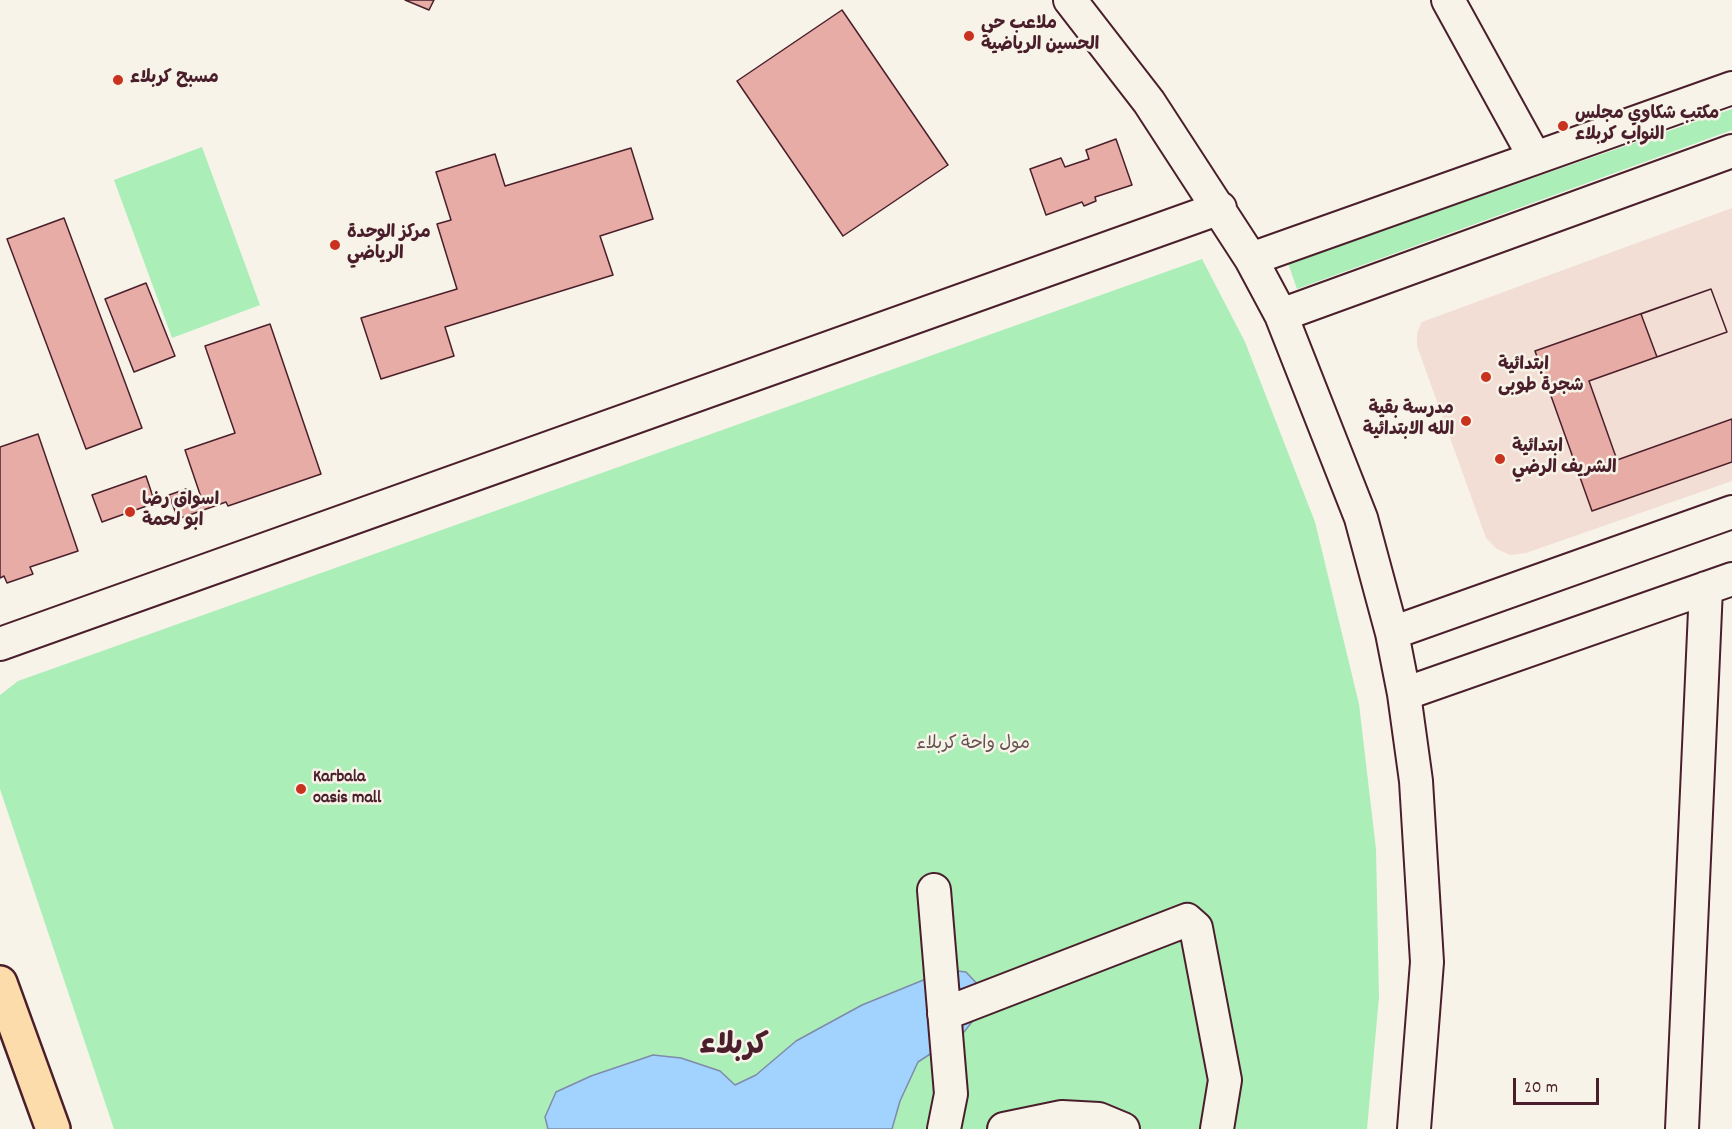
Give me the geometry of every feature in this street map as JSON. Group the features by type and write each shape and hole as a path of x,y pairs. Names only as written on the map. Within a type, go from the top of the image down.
{"main road":[{"path":"0,983 53,1129"}],"street":[{"path":"1070,0 1149,102 1251,259 1281,315 1361,518 1392,633 1404,694 1416,781 1427,962 1414,1129"},
{"path":"1448,0 1535,158"},
{"path":"1251,259 1732,88"},
{"path":"1281,315 1732,151"},
{"path":"0,644 1220,208"},
{"path":"1392,633 1732,512"},
{"path":"1404,694 1719,584 1682,1129"},
{"path":"934,890 951,1094 944,1129"},
{"path":"944,1014 1187,920 1196,928 1225,1080 1217,1129"},
{"path":"1004,1129 1062,1117 1099,1119 1123,1129"}],"shaded area":[{"path":"1732,208 1732,481 1526,553 1510,555 1497,549 1486,538 1417,346 1417,333 1422,322"}],"green space":[{"path":"1732,109 1732,130 1297,289 1288,263"},
{"path":"202,147 260,305 172,338 114,180"},
{"name":"مول واحة كربلاء","path":"1202,259 1245,342 1315,522 1359,704 1376,849 1379,997 1367,1129 114,1129 0,789 0,695 18,681"}],"water":[{"path":"948,970 966,972 981,988 982,1009 964,1032 918,1062 900,1101 892,1129 548,1129 545,1117 556,1092 591,1076 653,1055 681,1058 720,1071 735,1085 756,1075 796,1041 862,1005"}],"building":[{"path":"405,0 434,0 429,10"},
{"path":"842,10 948,165 843,236 737,81"},
{"path":"1116,139 1132,185 1095,197 1096,201 1084,206 1082,202 1046,215 1030,169 1061,158 1065,167 1089,159 1086,150"},
{"path":"631,148 653,219 600,236 613,275 445,327 454,356 381,379 361,318 457,289 437,224 451,220 436,172 495,154 505,186"},
{"path":"64,218 142,428 86,449 7,239"},
{"path":"146,283 175,356 134,372 105,299"},
{"path":"1711,289 1727,332 1589,381 1617,460 1732,419 1732,462 1592,511 1535,351"},
{"path":"1711,289 1727,332 1657,357 1641,314"},
{"path":"270,324 321,474 228,506 226,502 178,519 169,495 186,489 192,507 203,503 185,450 235,433 205,346"},
{"path":"38,434 78,551 30,567 33,574 7,583 4,576 0,578 0,447"},
{"path":"146,476 155,503 102,522 92,495"}],"place":[{"name":"ملاعب حي الحسين الرياضية","path":"969,36"},
{"name":"مسبح كربلاء","path":"118,80"},
{"name":"مكتب شكاوي مجلس النواب كربلاء","path":"1563,126"},
{"name":"مركز الوحدة الرياضي","path":"335,245"},
{"name":"ابتدائية شجرة طوبى","path":"1486,377"},
{"name":"مدرسة بقية الله الابتدائية","path":"1466,421"},
{"name":"ابتدائية الشريف الرضي","path":"1500,459"},
{"name":"اسواق رضا ابو لحمة","path":"130,512"},
{"name":"Karbala oasis mall","path":"301,789"}],"district":[{"name":"كربلاء","path":"734,1049"}]}
